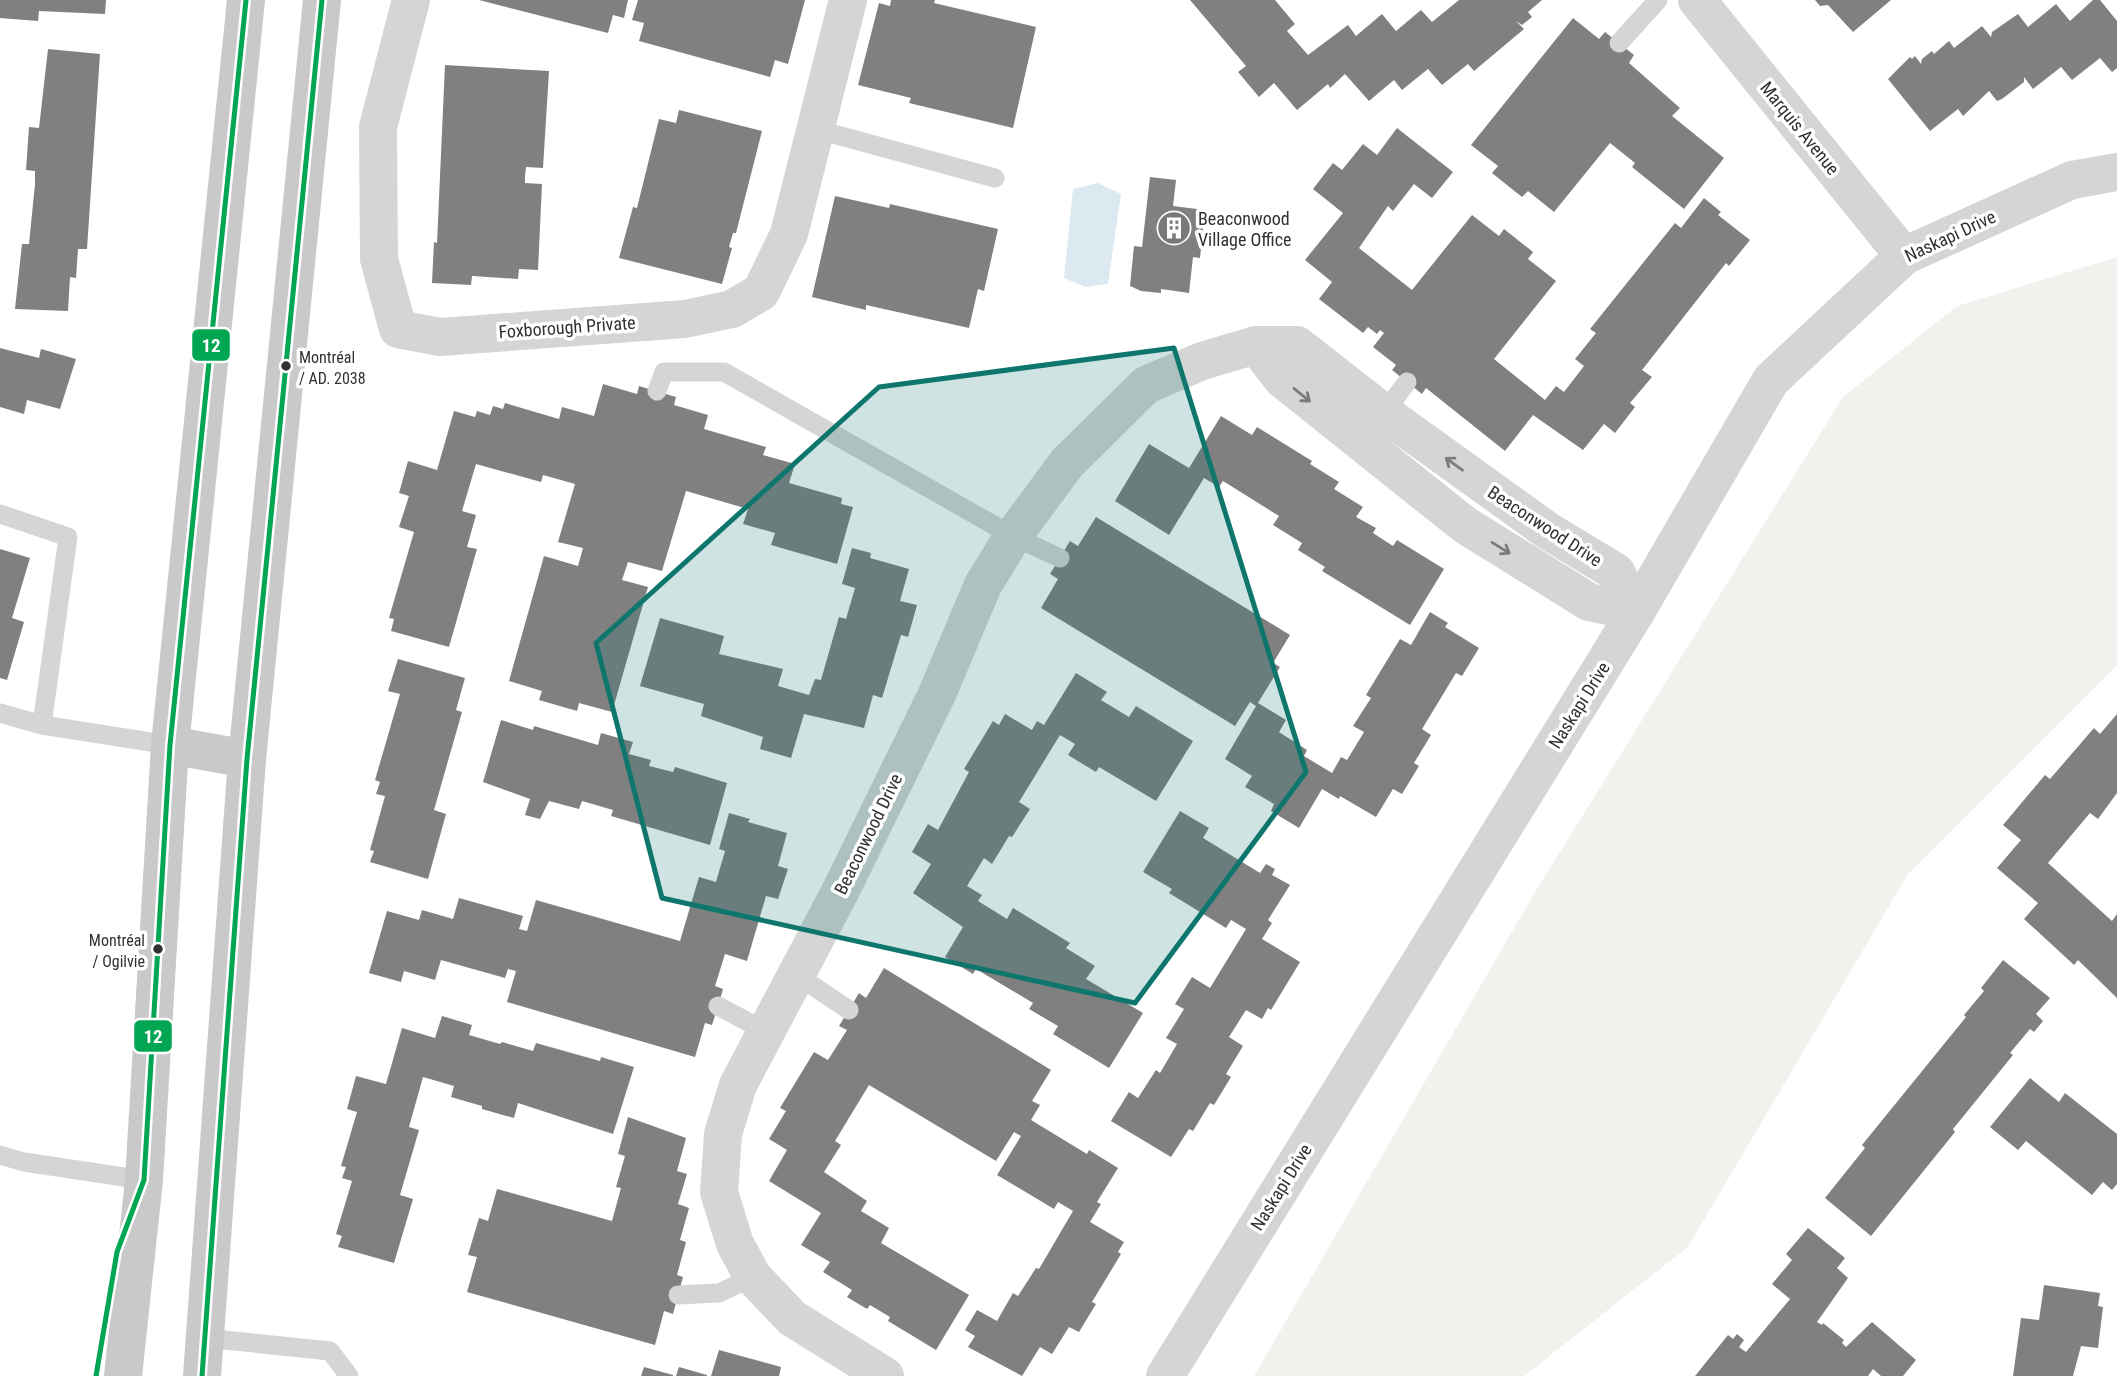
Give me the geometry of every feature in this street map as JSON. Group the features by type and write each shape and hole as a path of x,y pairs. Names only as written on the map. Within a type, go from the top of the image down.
{"main road":[{"path":"123,1376 144,1180 170,745 246,0"},
{"path":"202,1376 247,759 322,0"},
{"path":"170,745 247,759"},
{"path":"96,1376 117,1252 144,1180"}],"street":[{"name":"Foxborough Private","path":"411,0 377,127 379,259 398,329 440,337 684,319 732,309 761,292 789,234 848,0"},
{"name":"Marquis Avenue","path":"1697,0 1904,256"},
{"name":"Naskapi Drive","path":"1165,1376 1636,612 1771,380 1904,256 2072,180 2117,172"},
{"path":"1255,345 1282,379 1465,525 1589,602 1636,612"},
{"name":"Beaconwood Drive","path":"884,1376 793,1318 753,1277 735,1244 719,1192 723,1133 738,1085 798,976 937,694 983,585 1013,536 1067,463 1146,385 1202,360 1255,345 1297,345 1384,413 1548,531 1616,572 1636,612"}],"lane":[{"path":"1619,43 1658,0"},
{"path":"815,129 995,178"},
{"path":"657,391 664,372 724,372 1013,536 1060,558"},
{"path":"1384,413 1407,382"},
{"path":"0,514 68,537 42,725"},
{"path":"0,713 42,725 170,745"},
{"path":"798,976 849,1010"},
{"path":"718,1006 767,1032"},
{"path":"0,1155 24,1162 144,1180"},
{"path":"678,1295 719,1293 753,1277"},
{"path":"205,1338 330,1351 349,1376"}],"highlighted area":[{"path":"1174,348 1306,772 1135,1003 662,898 596,643 879,387"}],"shaded area":[{"path":"1098,183 1121,194 1108,284 1085,287 1064,278 1073,189"},
{"path":"2117,257 2117,665 1908,874 1688,1247 1524,1376 1254,1376 1535,892 1843,397 1957,306"}],"building":[{"path":"0,0 106,0 105,14 39,11 38,21 0,18"},
{"path":"479,0 628,0 624,18 613,15 608,33"},
{"path":"638,0 805,0 788,64 775,60 770,77 639,41 644,23 632,20"},
{"path":"891,0 935,0 934,3 1036,27 1013,128 909,103 911,98 858,85 879,3 890,6"},
{"path":"1190,0 1275,0 1295,24 1287,31 1308,55 1348,25 1356,36 1382,14 1396,31 1421,10 1432,22 1459,0 1542,0 1528,12 1532,17 1522,25 1516,21 1524,29 1474,71 1468,64 1442,85 1428,69 1402,90 1394,80 1369,101 1345,74 1330,88 1328,84 1297,110 1274,83 1259,97 1238,72 1246,66"},
{"path":"1815,0 1891,0 1853,32 1828,5 1820,6"},
{"path":"2093,0 2100,0 2117,21 2117,68 2112,72 2100,58 2072,80 2061,67 2033,89 2024,77 2024,82 2002,99 1997,101 1989,91 1963,116 1958,109 1930,131 1888,79 1910,57 1912,59 1915,56 1921,64 1922,59 1932,51 1934,54 1949,41 1954,48 1982,26 1991,37 1992,32 2018,14 2028,27 2056,4 2070,21"},
{"path":"1573,18 1599,39 1605,32 1634,55 1629,63 1680,108 1672,116 1724,158 1684,209 1632,167 1635,163 1610,143 1554,212 1528,191 1522,197 1492,173 1498,166 1471,145"},
{"path":"48,49 100,54 87,249 78,249 76,278 70,277 68,311 15,309 22,244 29,244 35,184 35,171 26,170 29,127 39,128"},
{"path":"445,65 549,71 543,168 526,167 525,177 525,183 542,184 538,270 519,269 518,279 472,276 471,285 432,283 434,242 437,243"},
{"path":"679,110 762,131 736,233 733,233 729,247 732,248 722,284 619,258 633,207 637,208 659,119 676,123"},
{"path":"1397,128 1453,172 1432,198 1414,184 1393,211 1388,206 1359,248 1412,290 1472,215 1499,236 1504,229 1533,252 1528,259 1556,281 1494,359 1545,400 1556,386 1564,392 1584,366 1575,359 1596,333 1590,329 1675,223 1681,228 1704,198 1721,212 1718,215 1750,240 1729,266 1726,263 1642,370 1652,377 1630,403 1635,407 1615,433 1604,424 1583,450 1533,415 1505,451 1426,388 1422,394 1392,370 1396,365 1373,347 1384,333 1380,330 1377,334 1368,327 1363,333 1319,299 1332,282 1305,260 1343,213 1313,189 1333,163 1342,170 1363,144 1377,155"},
{"name":"Beaconwood Village Office","path":"1150,177 1176,180 1173,206 1205,210 1200,258 1193,257 1189,293 1161,289 1161,293 1141,291 1130,286 1134,246 1142,247"},
{"path":"835,196 889,208 890,204 998,229 984,291 978,289 969,328 866,305 866,310 812,297"},
{"path":"0,348 39,358 41,349 76,359 60,409 27,400 24,414 0,407"},
{"path":"603,384 637,394 639,386 676,397 674,405 708,415 704,429 766,447 763,455 795,464 789,483 842,498 841,504 853,507 837,564 771,545 775,533 743,524 748,509 686,491 662,571 628,562 622,580 648,587 612,712 579,703 577,711 539,700 542,691 509,681 544,556 578,566 583,548 558,542 575,484 543,475 541,482 476,464 462,511 476,515 467,547 477,549 449,647 391,631 394,619 389,618 414,532 399,527 409,496 399,493 408,461 437,470 454,411 475,417 477,411 490,415 493,406 503,409 505,403 559,419 562,407 594,416"},
{"path":"1221,416 1252,435 1257,427 1312,461 1310,464 1339,482 1334,489 1363,507 1356,517 1376,528 1373,533 1393,546 1397,540 1444,569 1410,625 1322,571 1325,567 1298,550 1302,543 1273,525 1279,516 1223,481 1219,487 1204,478 1169,535 1115,501 1149,444 1189,468"},
{"path":"1096,517 1290,635 1273,663 1280,667 1258,703 1286,720 1279,732 1307,750 1304,756 1332,773 1341,757 1347,760 1364,732 1353,726 1371,698 1366,695 1400,639 1411,645 1430,612 1448,623 1445,627 1479,648 1462,676 1456,673 1422,729 1431,735 1414,763 1419,766 1402,794 1393,789 1376,817 1322,789 1299,828 1271,811 1274,804 1245,787 1252,776 1225,759 1256,706 1250,702 1235,726 1041,608 1058,579 1050,574 1070,541 1078,546"},
{"path":"852,548 871,553 870,558 909,569 900,601 917,605 908,637 901,635 882,698 873,695 864,728 804,714 791,758 760,749 763,737 701,716 704,704 640,686 660,618 724,636 719,654 783,669 778,686 809,695 815,679 821,680 839,617 846,619 855,588 842,584"},
{"path":"0,549 30,558 12,618 24,622 7,680 0,678"},
{"path":"398,659 465,678 456,710 462,712 434,810 446,814 428,879 370,862 374,851 370,850 385,796 376,794 380,782 375,780 400,694 388,691"},
{"path":"1076,673 1107,692 1101,700 1129,717 1136,706 1193,741 1156,801 1099,767 1096,772 1068,755 1075,744 1060,735 1019,802 1030,809 992,864 984,858 967,886 982,895 978,901 1007,919 1013,908 1070,943 1066,948 1095,966 1086,979 1143,1013 1109,1068 1053,1034 1058,1026 1029,1009 1033,1003 976,969 973,974 945,957 963,927 913,893 931,864 912,852 928,824 938,830 969,772 964,769 993,721 999,725 1005,714 1032,730 1037,721 1044,725"},
{"path":"2117,714 2117,793 2098,819 2090,813 2048,863 2112,921 2117,914 2117,998 2078,960 2074,965 2024,919 2038,903 1997,868 2021,840 2003,825 2045,775 2050,779 2094,728 2100,734"},
{"path":"501,720 533,730 534,726 598,745 601,733 633,742 629,754 651,760 649,766 673,772 675,767 727,783 710,845 611,816 613,810 582,801 579,809 549,801 540,819 525,815 530,799 483,782"},
{"path":"1180,811 1209,828 1203,838 1260,873 1266,864 1275,869 1272,875 1290,885 1268,920 1272,923 1262,939 1300,962 1271,1010 1268,1008 1262,1019 1246,1010 1229,1037 1243,1046 1226,1074 1231,1077 1214,1105 1210,1103 1193,1131 1189,1129 1171,1157 1111,1121 1129,1092 1138,1098 1156,1070 1160,1073 1177,1044 1166,1038 1184,1009 1175,1004 1192,977 1210,988 1246,929 1231,920 1226,928 1169,893 1172,889 1143,872"},
{"path":"729,813 750,819 748,822 787,833 778,866 788,869 778,899 766,896 747,961 725,954 715,986 723,989 712,1025 705,1023 695,1057 507,1002 516,971 508,969 505,978 441,960 435,980 404,971 401,982 369,973 387,911 419,920 422,910 453,919 459,898 523,916 519,929 527,931 536,900 680,941 699,877 716,882 725,851 719,849"},
{"path":"2003,960 2050,998 2036,1014 2043,1021 2034,1032 2030,1029 2010,1053 2013,1055 1953,1129 1955,1132 1871,1236 1825,1198 1865,1148 1862,1145 1966,1017 1964,1015 1984,991 1981,988"},
{"path":"884,968 1051,1070 1032,1101 1040,1105 1031,1120 1087,1154 1089,1150 1118,1168 1097,1202 1101,1204 1090,1222 1124,1242 1118,1252 1121,1254 1092,1302 1096,1304 1079,1332 1069,1327 1052,1354 1040,1347 1022,1376 968,1347 975,1336 965,1330 977,1310 997,1321 1013,1293 1018,1296 1036,1268 1039,1269 1073,1211 1058,1202 1054,1209 997,1175 1021,1136 1014,1132 996,1161 869,1085 835,1141 841,1145 824,1172 867,1201 861,1211 889,1228 881,1243 969,1295 936,1350 888,1321 890,1317 870,1305 867,1309 847,1297 852,1290 823,1272 830,1262 801,1245 821,1213 769,1181 787,1150 769,1139 786,1111 780,1108 814,1052 828,1060 847,1030 839,1026 859,993 866,998"},
{"path":"442,1016 472,1025 469,1035 500,1044 502,1042 533,1051 536,1043 600,1061 601,1057 634,1067 613,1134 518,1103 514,1118 482,1109 482,1106 451,1097 454,1086 423,1077 409,1127 419,1130 400,1195 413,1199 394,1263 338,1247 342,1236 336,1234 352,1181 342,1178 346,1167 341,1166 357,1112 347,1109 356,1076 386,1084 402,1028 435,1038"},
{"path":"2030,1078 2059,1102 2065,1093 2117,1134 2117,1184 2112,1190 2103,1182 2092,1195 2026,1141 2018,1150 1990,1127"},
{"path":"628,1117 686,1138 677,1171 687,1174 678,1204 689,1208 680,1240 686,1242 677,1275 683,1277 673,1314 664,1311 655,1345 467,1292 477,1257 468,1255 479,1218 488,1221 497,1189 612,1221 621,1188 616,1187 625,1156 618,1154"},
{"path":"1808,1228 1845,1258 1837,1268 1848,1278 1817,1322 1822,1325 1823,1323 1844,1340 1842,1343 1846,1347 1872,1322 1916,1360 1903,1376 1881,1376 1873,1369 1868,1376 1695,1376 1728,1335 1733,1339 1737,1334 1744,1340 1739,1347 1746,1352 1790,1299 1772,1284 1792,1260 1786,1254"},
{"path":"2044,1285 2100,1293 2098,1306 2103,1307 2098,1348 2081,1346 2073,1376 2013,1376 2021,1318 2039,1320"},
{"path":"719,1350 781,1367 779,1376 711,1376"},
{"path":"644,1367 673,1375 673,1376 641,1376"},
{"path":"679,1367 707,1375 707,1376 676,1376"}],"transit line":[{"name":"12","path":"96,1376 117,1252 144,1180 170,745 246,0"},
{"name":"12","path":"202,1376 247,759 322,0"}],"place":[{"name":"Beaconwood Village Office","path":"1174,228"},
{"name":"Montréal / AD. 2038","path":"286,366"},
{"name":"Montréal / Ogilvie","path":"158,949"}]}
